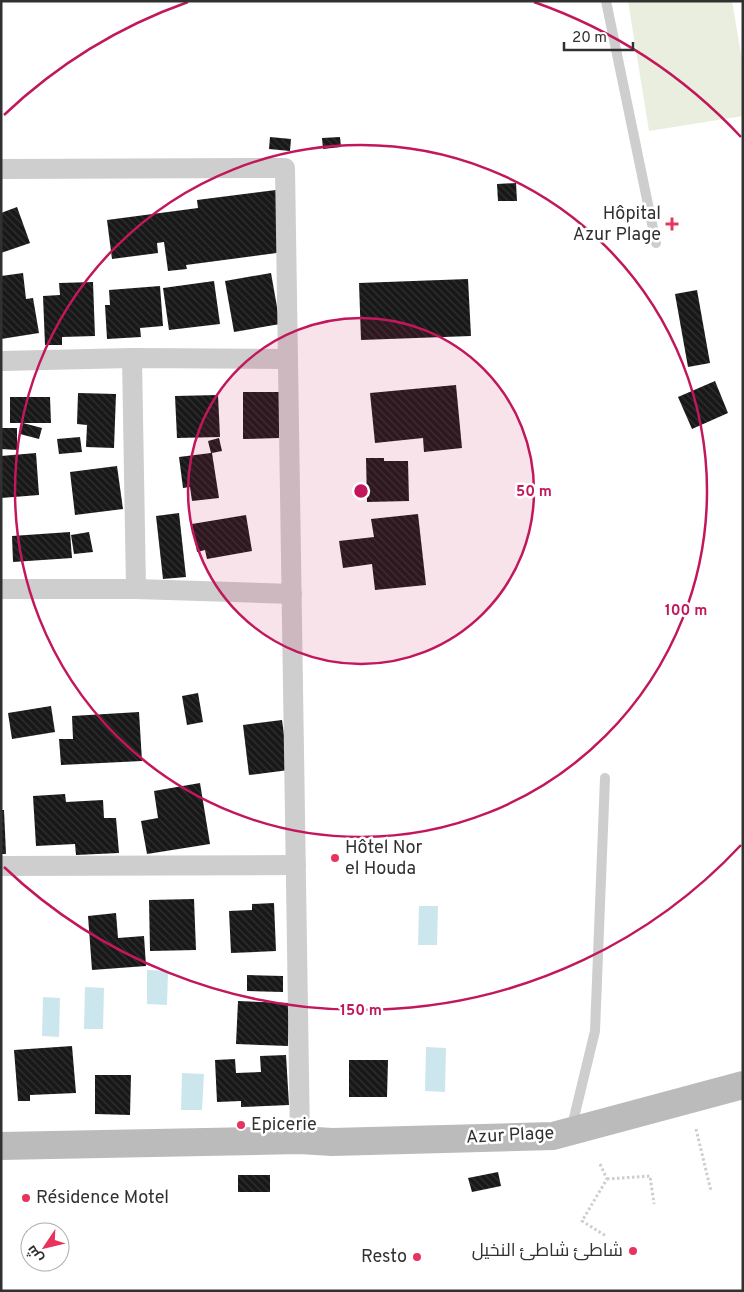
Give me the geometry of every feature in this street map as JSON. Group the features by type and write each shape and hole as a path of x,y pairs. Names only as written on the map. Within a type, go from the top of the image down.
{"street":[{"path":"1,169 285,168 300,1140"},
{"path":"1,361 132,358 288,359"},
{"path":"132,358 136,589"},
{"path":"1,589 136,589 292,594"},
{"path":"1,866 296,865"},
{"name":"Azur Plage","path":"1,1146 300,1140 332,1142 553,1136 743,1085"}],"lane":[{"path":"606,1 656,243"},
{"path":"571,1130 595,1031 605,778"}],"path":[{"path":"696,1129 711,1190"},
{"path":"600,1164 607,1179"},
{"path":"607,1179 650,1176 654,1204"},
{"path":"606,1236 582,1221 607,1179"}],"shaded area":[{"path":"628,1 732,1 743,66 743,116 649,131"}],"water":[{"path":"419,906 438,906 437,945 418,945"},
{"path":"147,970 168,971 167,1005 147,1004"},
{"path":"85,987 104,988 103,1029 84,1029"},
{"path":"43,997 60,998 59,1037 42,1036"},
{"path":"426,1047 446,1048 445,1092 425,1091"},
{"path":"182,1073 204,1074 202,1110 181,1110"}],"building":[{"path":"270,137 291,139 290,151 269,149"},
{"path":"340,137 341,147 323,149 322,138"},
{"path":"516,183 517,201 498,201 497,184"},
{"path":"276,190 284,252 186,265 187,269 168,271 164,242 157,243 158,253 112,259 107,220 198,208 197,200"},
{"path":"17,207 30,243 1,253 1,213"},
{"path":"23,273 26,299 33,298 39,333 1,339 1,276"},
{"path":"271,273 280,324 234,332 225,281"},
{"path":"468,279 471,336 361,340 359,283"},
{"path":"214,281 220,324 169,330 163,288"},
{"path":"93,282 95,336 62,337 62,345 45,345 43,296 60,295 59,283"},
{"path":"160,286 163,326 140,328 141,337 107,339 105,305 110,305 109,290"},
{"path":"697,290 710,363 688,367 675,294"},
{"path":"715,381 728,413 692,429 678,397"},
{"path":"456,385 462,448 424,452 423,438 375,443 370,393"},
{"path":"243,392 279,392 279,438 243,439"},
{"path":"78,393 116,394 114,448 86,447 87,425 77,424"},
{"path":"218,395 220,437 177,438 175,396"},
{"path":"10,397 50,397 51,423 10,423"},
{"path":"23,423 42,428 39,439 20,434"},
{"path":"1,428 17,428 17,450 1,449"},
{"path":"80,437 82,452 59,454 57,439"},
{"path":"219,438 222,451 212,453 219,498 192,501 190,487 183,488 179,457 211,453 208,441"},
{"path":"36,453 39,495 1,498 1,456"},
{"path":"366,458 384,458 384,461 408,461 409,501 367,502"},
{"path":"117,466 123,509 75,515 70,472"},
{"path":"179,513 186,577 163,579 156,516"},
{"path":"418,514 426,585 375,590 372,564 343,568 339,541 374,537 371,519"},
{"path":"246,515 252,551 207,559 205,550 197,552 192,524"},
{"path":"70,532 72,558 13,562 12,536"},
{"path":"89,532 93,552 74,554 71,535"},
{"path":"198,693 203,722 187,725 182,696"},
{"path":"51,706 55,732 12,739 8,713"},
{"path":"139,712 142,761 61,765 59,739 73,739 72,716"},
{"path":"282,720 289,770 249,775 243,725"},
{"path":"200,783 210,844 147,854 141,821 158,818 154,791"},
{"path":"65,794 66,802 103,800 104,818 116,818 119,853 76,855 75,844 36,846 33,796"},
{"path":"1,810 4,810 6,854 1,854"},
{"path":"194,899 196,950 150,951 149,900"},
{"path":"274,903 276,951 231,953 229,911 252,910 252,904"},
{"path":"116,913 118,938 144,936 146,966 92,970 88,916"},
{"path":"247,975 283,976 283,992 247,991"},
{"path":"238,1001 289,1003 288,1046 236,1044"},
{"path":"72,1046 76,1093 30,1095 30,1101 18,1101 14,1050"},
{"path":"286,1055 289,1105 241,1107 241,1101 217,1102 215,1060 235,1059 236,1073 261,1072 260,1056"},
{"path":"349,1060 388,1060 387,1097 349,1097"},
{"path":"95,1075 131,1075 130,1115 95,1114"},
{"path":"498,1172 501,1186 472,1192 468,1178"},
{"path":"238,1175 270,1175 270,1192 238,1192"}],"place":[{"name":"Hôpital Azur Plage","path":"672,224"},
{"name":"Hôtel Nor el Houda","path":"335,858"},
{"name":"Epicerie","path":"241,1125"},
{"name":"Résidence Motel","path":"26,1198"},
{"name":"شاطئ شاطئ النخيل","path":"633,1251"},
{"name":"Resto","path":"417,1257"}]}
